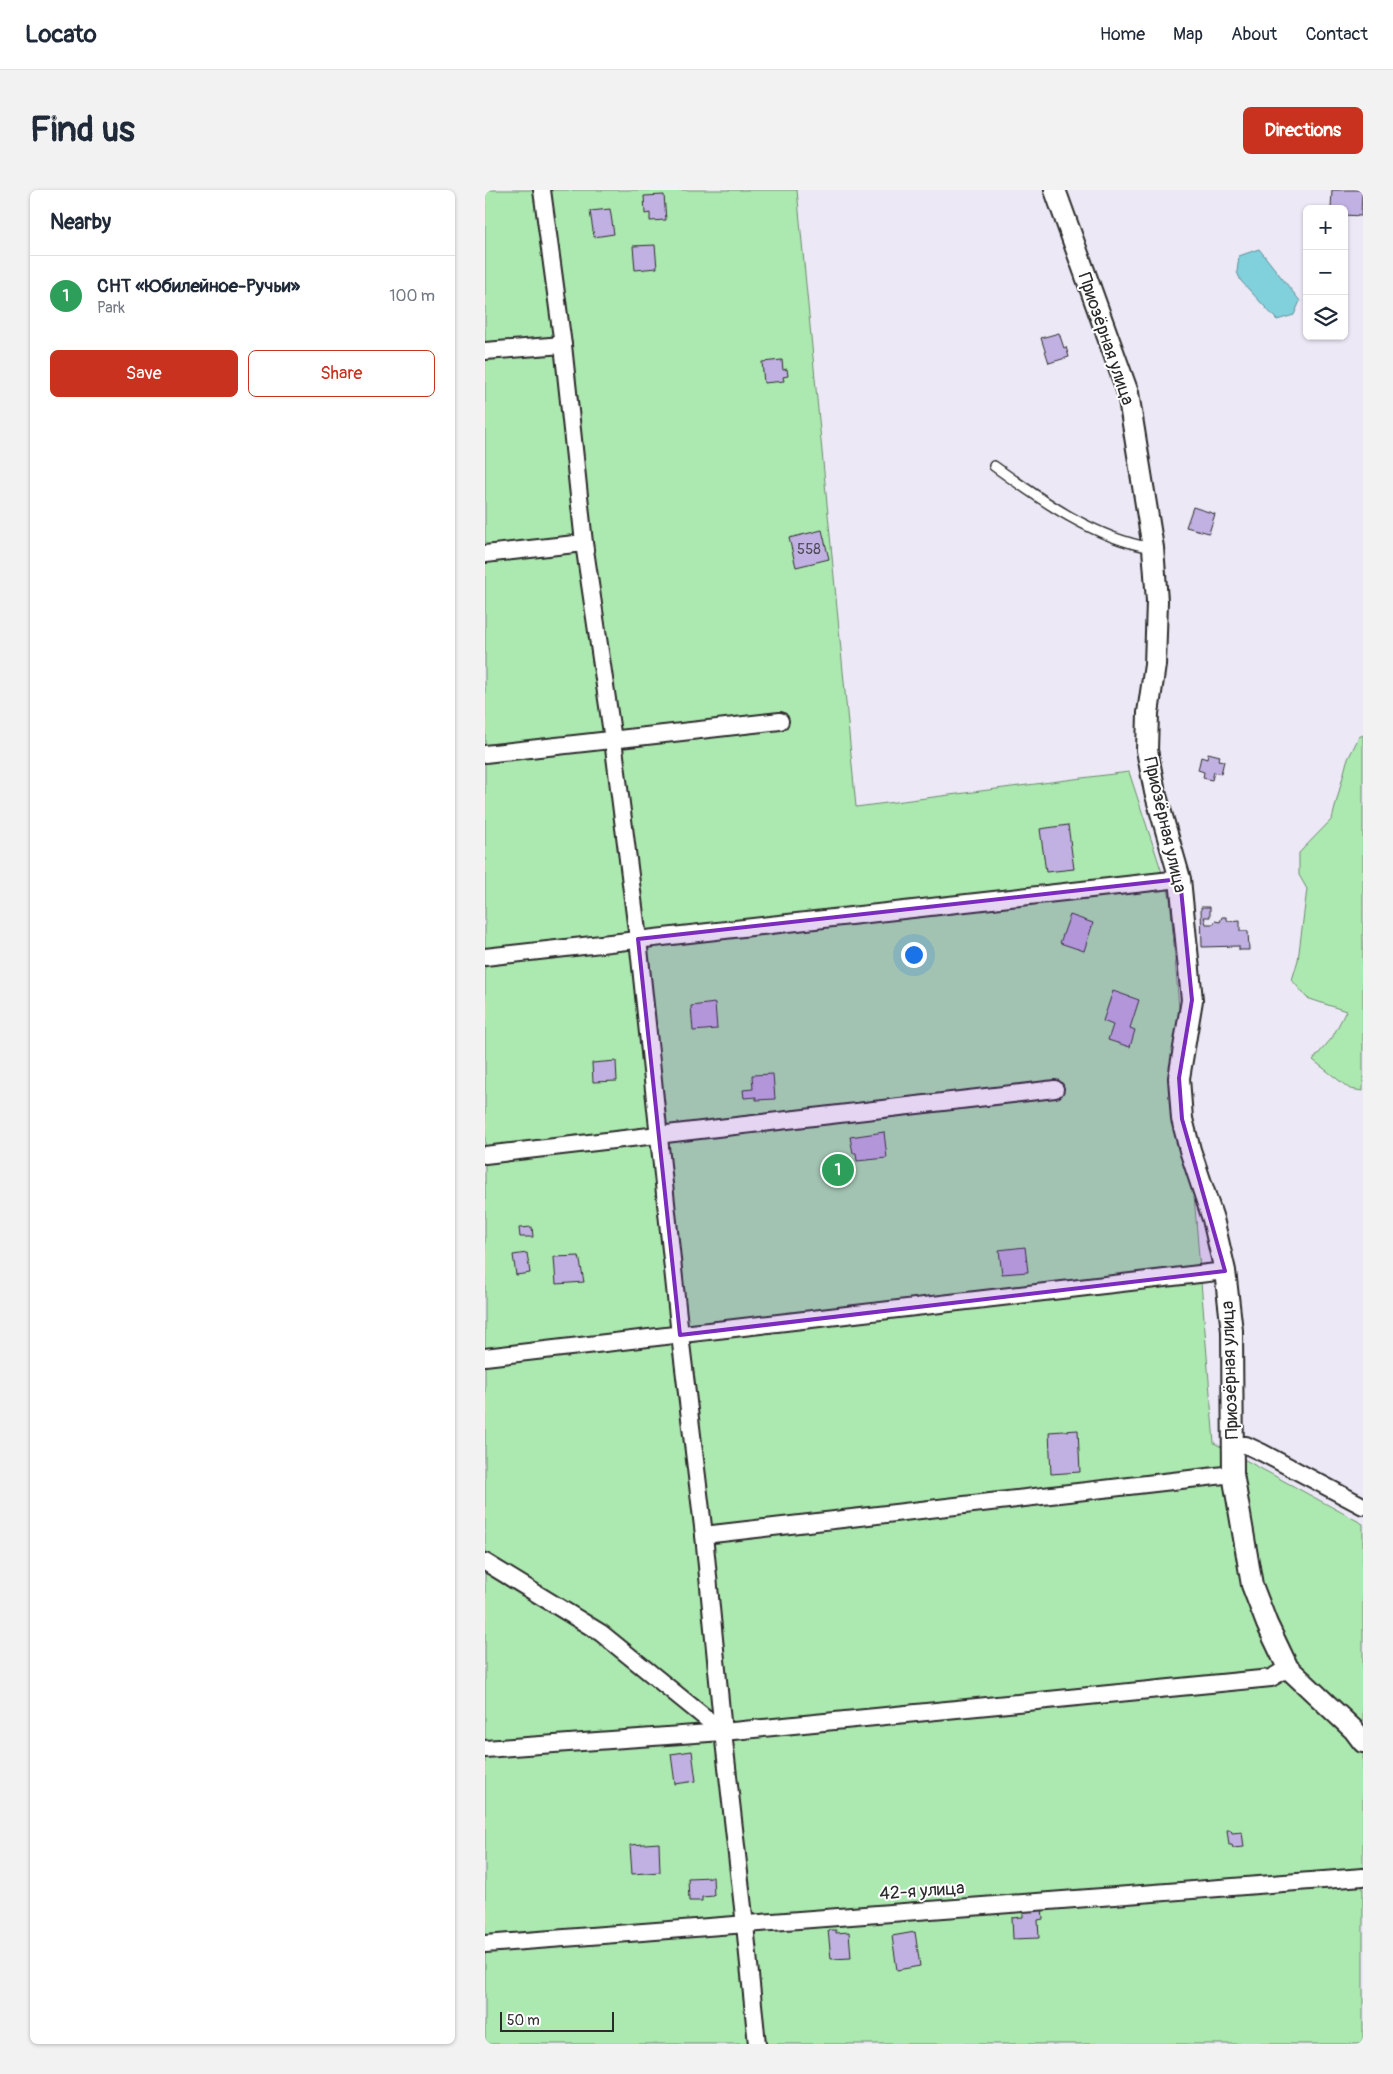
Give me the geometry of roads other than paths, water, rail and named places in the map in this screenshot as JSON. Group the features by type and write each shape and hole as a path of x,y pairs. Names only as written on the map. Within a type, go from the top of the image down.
{"street":[{"path":"542,190 563,345 584,543 613,740 660,1137 680,1335 705,1535 723,1732 757,2044"},
{"name":"Приозёрная улица","path":"1055,190 1128,393 1153,548 1157,629 1147,750 1155,792 1180,879 1192,1000 1179,1078 1182,1119 1213,1220 1225,1271 1232,1331 1233,1474 1252,1585 1267,1624 1288,1668"},
{"path":"485,351 563,345"},
{"path":"485,554 584,543"},
{"path":"485,754 780,721"},
{"path":"485,957 1180,879"},
{"path":"485,1155 660,1137 950,1100 1055,1089"},
{"path":"485,1357 1225,1271"},
{"path":"1233,1446 1246,1446 1255,1449 1363,1506"},
{"path":"705,1535 1233,1474"},
{"path":"485,1562 601,1633 723,1732"},
{"path":"485,1576 504,1575"},
{"path":"485,1749 723,1732 1271,1678 1288,1668 1354,1730 1363,1742"},
{"name":"42-я улица","path":"485,1944 1363,1877"}],"lane":[{"path":"994,466 1038,498 1099,531 1130,544 1153,548"}],"water":[{"path":"1259,249 1300,301 1294,315 1277,320 1241,281 1237,272 1239,256"}],"place":[{"name":"СНТ «Юбилейное-Ручьи»","path":"838,1170"}]}
